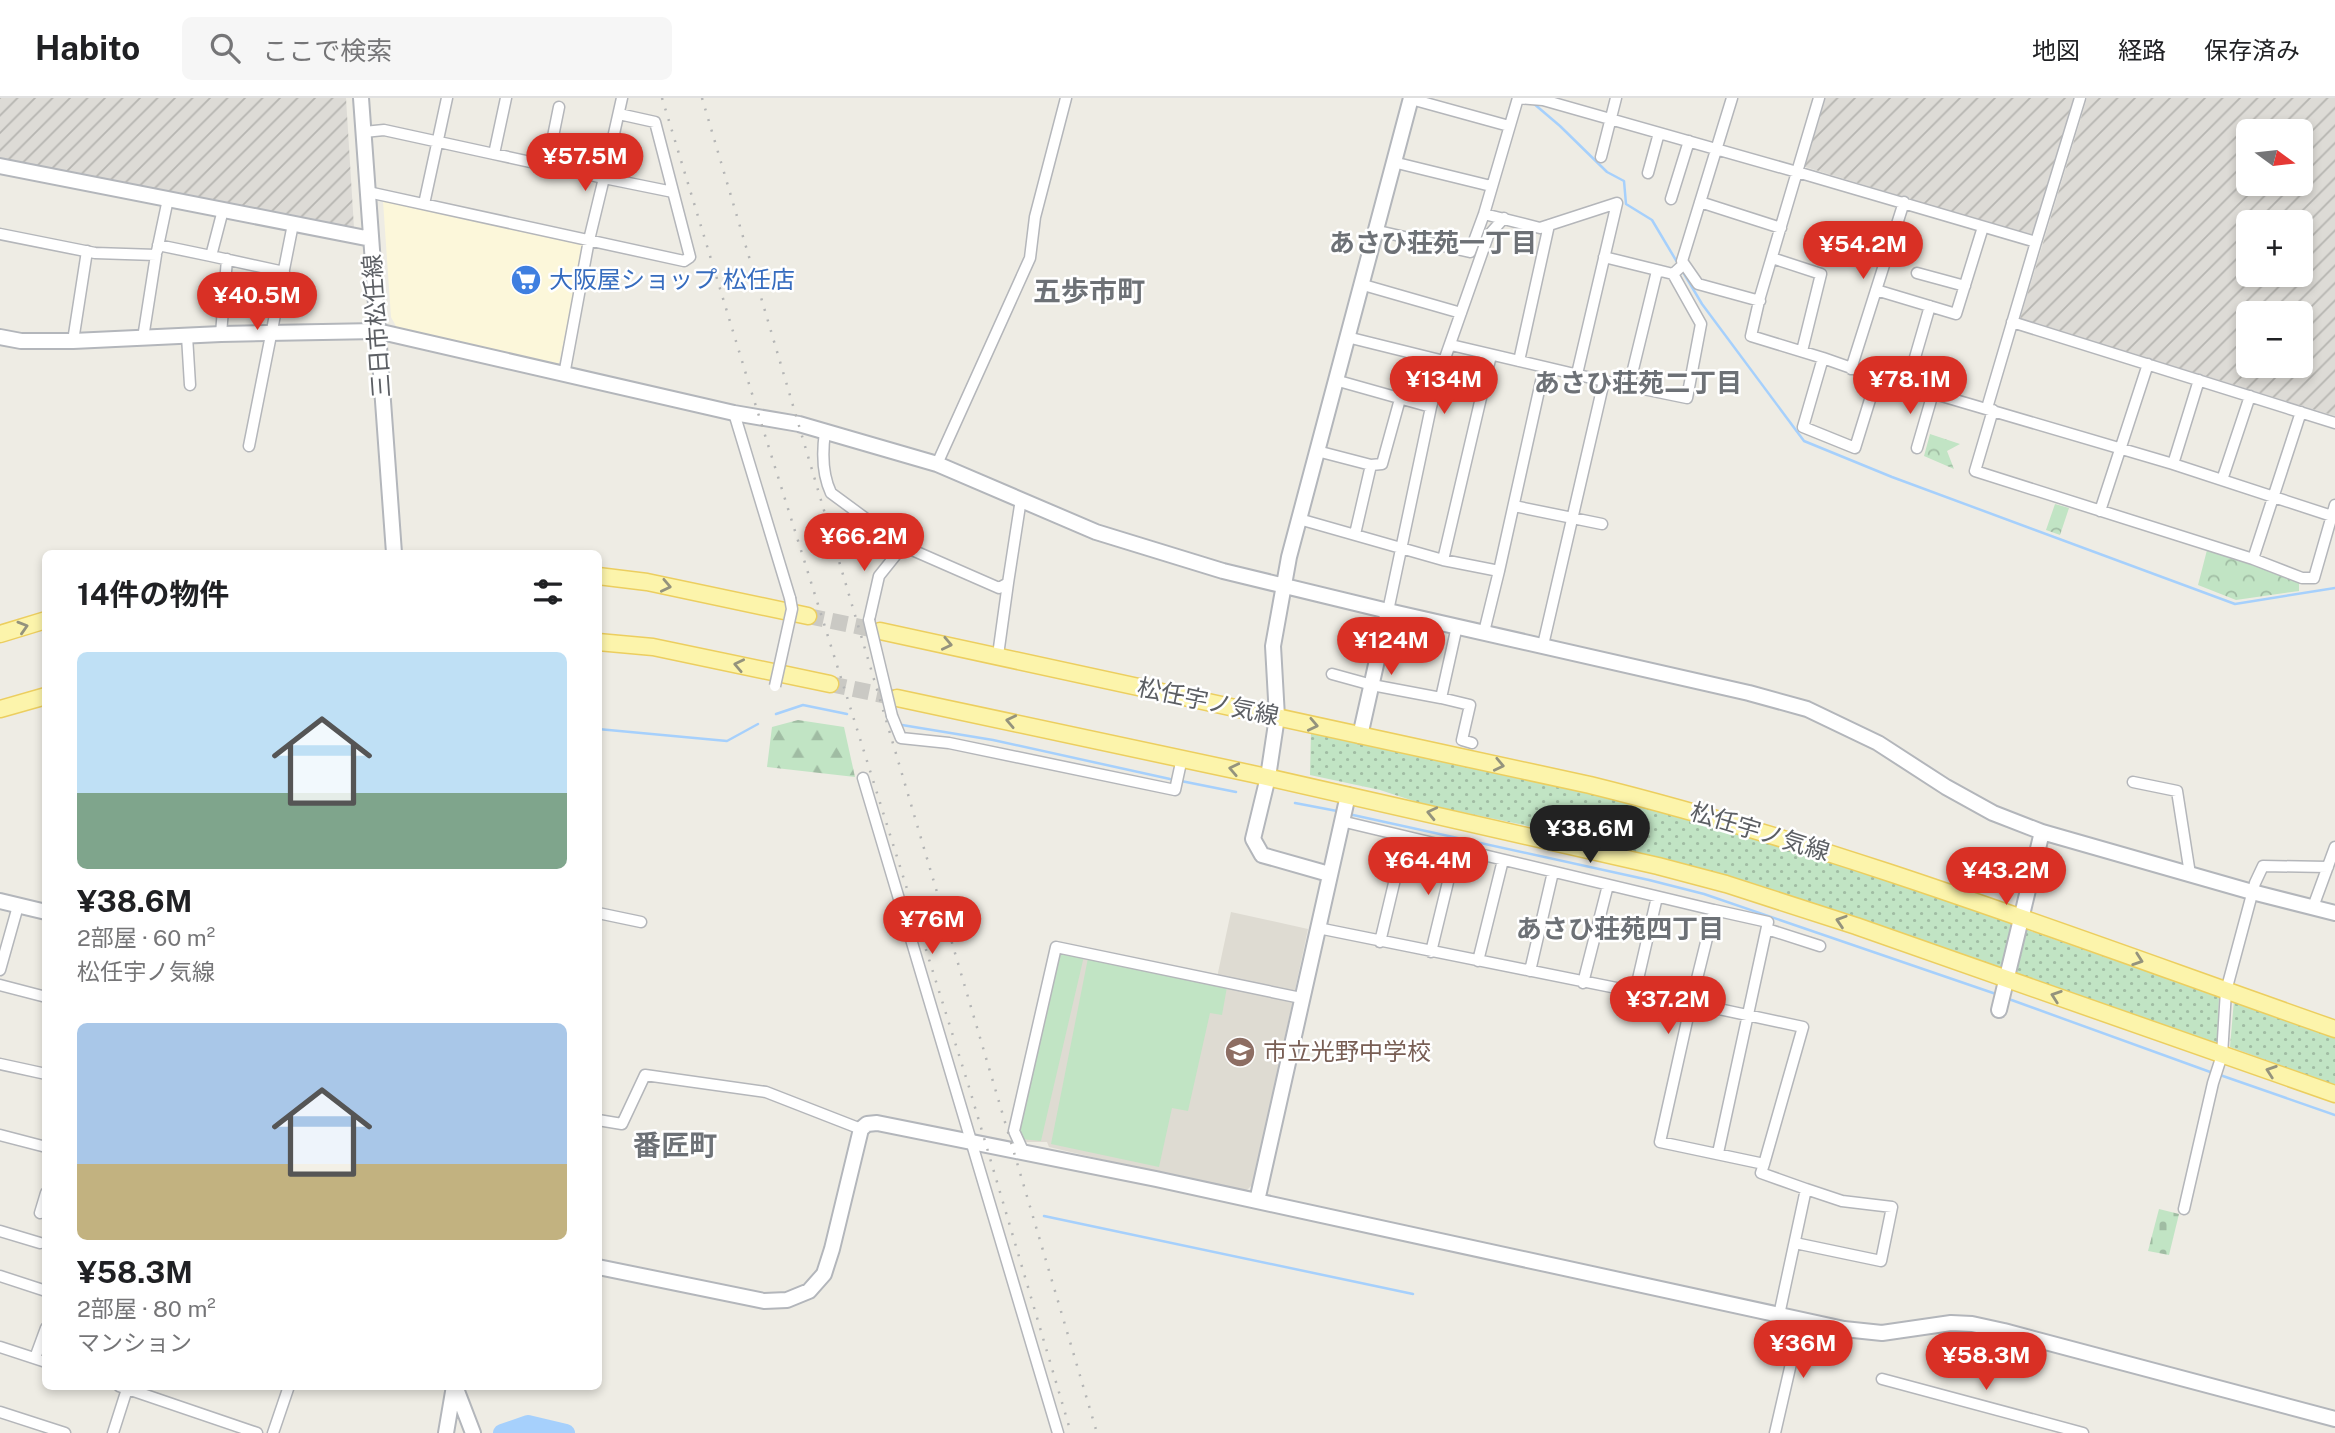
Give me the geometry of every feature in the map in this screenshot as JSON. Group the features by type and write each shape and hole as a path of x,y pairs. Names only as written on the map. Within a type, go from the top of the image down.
{"main road":[{"path":"602,576 648,582 808,616"},
{"path":"0,634 42,621"},
{"name":"松任宇ノ気線","path":"875,626 1590,785 1704,814 1866,864 2335,1029"},
{"path":"602,642 653,647 830,684"},
{"path":"0,709 42,697"},
{"path":"897,698 1576,845 1726,884 1844,922 2002,995 2335,1094"}],"street":[{"name":"三日市松任線","path":"362,98 394,550"},
{"path":"424,204 447,98"},
{"path":"494,154 506,98"},
{"path":"565,375 589,240 622,98"},
{"path":"937,464 1030,258 1035,217 1066,98"},
{"path":"1329,874 1262,855 1253,839 1268,777 1277,717 1273,646 1283,586 1299,519 1411,98 1509,126"},
{"path":"1374,230 1469,252 1484,214 1518,98 1543,100 2036,242"},
{"path":"1601,157 1616,98"},
{"path":"1732,98 1682,261 1698,284 1760,302"},
{"path":"1819,98 1751,336 1877,377 1990,409 2173,464 2273,497 2334,513 2314,578 2302,578 2253,559 1975,471 1990,409 2012,322 2080,98"},
{"path":"547,166 559,107"},
{"path":"368,192 684,261 690,257 654,122 619,114"},
{"path":"364,132 384,130 673,192"},
{"path":"1648,173 1659,133"},
{"path":"1671,199 1689,141"},
{"path":"1393,163 1491,186"},
{"path":"0,167 371,239"},
{"path":"143,338 157,250 169,199"},
{"path":"1700,202 1781,228"},
{"path":"1851,369 1904,202"},
{"path":"1484,214 1540,228 1617,203 1577,374"},
{"path":"211,256 223,210"},
{"path":"1360,736 1431,407 1444,361 1489,236 1504,218"},
{"path":"249,446 292,224"},
{"path":"1518,362 1549,225"},
{"path":"1876,290 1956,314 1983,227"},
{"path":"0,234 87,251 157,250 211,256 284,272"},
{"path":"73,341 87,251"},
{"path":"1604,257 1674,274"},
{"path":"1772,258 1821,274 1802,351"},
{"path":"221,334 227,259"},
{"path":"1674,274 1683,264"},
{"path":"1629,386 1657,271"},
{"path":"1917,273 1965,286"},
{"path":"1451,345 1687,398 1701,324 1674,274"},
{"path":"1360,284 1461,313"},
{"path":"1907,385 1930,306"},
{"path":"2012,322 2335,423"},
{"path":"0,338 73,341 272,332 377,331 734,413 793,423 937,464 1096,532 1223,571 1749,693 1807,709 1878,743 1946,787 1993,813 2042,832 2335,913"},
{"path":"187,336 190,385"},
{"path":"1347,337 1444,361"},
{"path":"1443,560 1491,355"},
{"path":"1823,358 1803,428 1855,448 1877,377"},
{"path":"2100,511 2148,364"},
{"path":"1484,632 1544,368"},
{"path":"1335,380 1431,407"},
{"path":"2173,464 2199,380"},
{"path":"1543,645 1604,381"},
{"path":"1917,448 1933,393"},
{"path":"2222,480 2250,396"},
{"path":"1317,451 1371,465 1382,464 1400,398"},
{"path":"2253,559 2301,412"},
{"path":"734,413 792,610 775,686"},
{"path":"825,432 822,450 825,480 831,494 903,545 999,588 1008,583"},
{"path":"1355,534 1371,465"},
{"path":"998,655 1021,499"},
{"path":"1514,506 1602,524"},
{"path":"1299,519 1443,560 1499,571"},
{"path":"903,545 879,576 875,626 892,716 901,738 949,743 1175,790 1182,758"},
{"path":"1441,698 1457,626"},
{"path":"1332,674 1470,705 1462,740 1472,743"},
{"path":"863,778 1058,1433"},
{"path":"2133,782 2177,791 2190,874"},
{"path":"1257,1201 1348,795"},
{"path":"1341,821 1768,922 1718,1153"},
{"path":"2002,995 2042,832"},
{"path":"1380,942 1405,837"},
{"path":"2313,907 2335,847"},
{"path":"1431,952 1456,849"},
{"path":"1478,961 1503,859"},
{"path":"2183,1209 2220,1061 2227,991 2252,892 2263,866 2328,867"},
{"path":"1530,971 1553,872"},
{"path":"1583,983 1608,885"},
{"path":"1636,992 1657,897"},
{"path":"0,901 42,911"},
{"path":"0,970 18,906"},
{"path":"1714,910 1660,1142 1764,1164"},
{"path":"602,914 641,922"},
{"path":"1318,928 1803,1027 1761,1173 1842,1201 1892,1208 1881,1261 1795,1243"},
{"path":"1767,929 1820,946"},
{"path":"1024,1153 1014,1131 1056,947 1301,998"},
{"path":"0,985 42,996"},
{"path":"0,1064 42,1073"},
{"path":"602,1121 622,1125 645,1075 766,1092 861,1129"},
{"path":"602,1268 764,1301 787,1300 809,1291 824,1274 861,1129 867,1124 877,1123 1257,1201 1844,1329 1881,1334 1951,1323 1972,1324 2030,1337 2335,1419"},
{"path":"0,1138 42,1146"},
{"path":"1779,1315 1807,1189"},
{"path":"40,1213 42,1206"},
{"path":"0,1231 40,1243"},
{"path":"0,1276 42,1290"},
{"path":"1774,1433 1801,1320"},
{"path":"35,1359 42,1339"},
{"path":"0,1347 42,1361"},
{"path":"1882,1379 2083,1433"},
{"path":"113,1433 124,1390"},
{"path":"134,1390 257,1433"},
{"path":"273,1433 288,1390"},
{"path":"446,1433 453,1390"},
{"path":"456,1390 473,1433"},
{"path":"0,1412 65,1433"}],"shaded area":[{"path":"0,98 346,98 354,228 0,160"},
{"path":"1823,98 2074,98 2032,236 1802,166"},
{"path":"2087,98 2335,98 2335,416 2020,319"},
{"path":"383,201 585,242 559,363 555,367 397,328 391,317"},
{"path":"1231,912 1308,929 1254,1183 1242,1192 1049,1147 1047,1142 1022,1142 1059,952 1216,982"}],"green space":[{"path":"1930,434 1960,444 1947,451 1954,469 1924,456"},
{"path":"2055,504 2069,508 2060,535 2046,530"},
{"path":"2207,550 2257,565 2299,583 2299,591 2236,600 2198,585"},
{"path":"798,720 844,727 855,777 767,767 772,727"},
{"path":"1311,732 1629,802 1802,851 2012,924 2002,968 1779,892 1700,869 1552,831 1423,804 1380,790 1310,775"},
{"path":"2025,929 2219,997 2217,1044 2015,974"},
{"path":"1061,950 1084,956 1041,1141 1021,1139 1019,1128 1057,956"},
{"path":"1088,958 1227,987 1222,1015 1210,1013 1188,1111 1172,1108 1159,1167 1051,1144"},
{"path":"2234,1000 2335,1036 2335,1085 2230,1047"},
{"path":"2159,1209 2179,1214 2169,1255 2148,1251"}],"waterway":[{"path":"1533,103 1607,172 1624,181 1626,204 1652,220 1702,304 1804,441 1892,477 2235,604 2335,588"},
{"path":"776,714 803,705 847,714"},
{"path":"602,729 727,741 758,724"},
{"path":"902,725 993,740 1170,779"},
{"path":"1181,781 1236,792"},
{"path":"1295,803 1337,811"},
{"path":"1353,815 1704,894 1996,994"},
{"path":"2006,998 2213,1073"},
{"path":"2220,1075 2335,1115"},
{"path":"1044,1216 1413,1294"},
{"path":"502,1433 528,1424 566,1433"}],"tunnel":[{"path":"808,616 880,631"},
{"path":"830,684 897,698"}],"railway":[{"path":"662,98 969,1087 1071,1433"},
{"path":"702,98 1097,1433"}],"place":[{"name":"大阪屋ショップ 松任店","path":"526,280"},
{"name":"市立光野中学校","path":"1240,1052"}],"district":[{"name":"あさひ荘苑一丁目","path":"1433,243"},
{"name":"五歩市町","path":"1089,291"},
{"name":"あさひ荘苑二丁目","path":"1638,383"},
{"name":"あさひ荘苑四丁目","path":"1620,929"},
{"name":"番匠町","path":"675,1145"}]}
